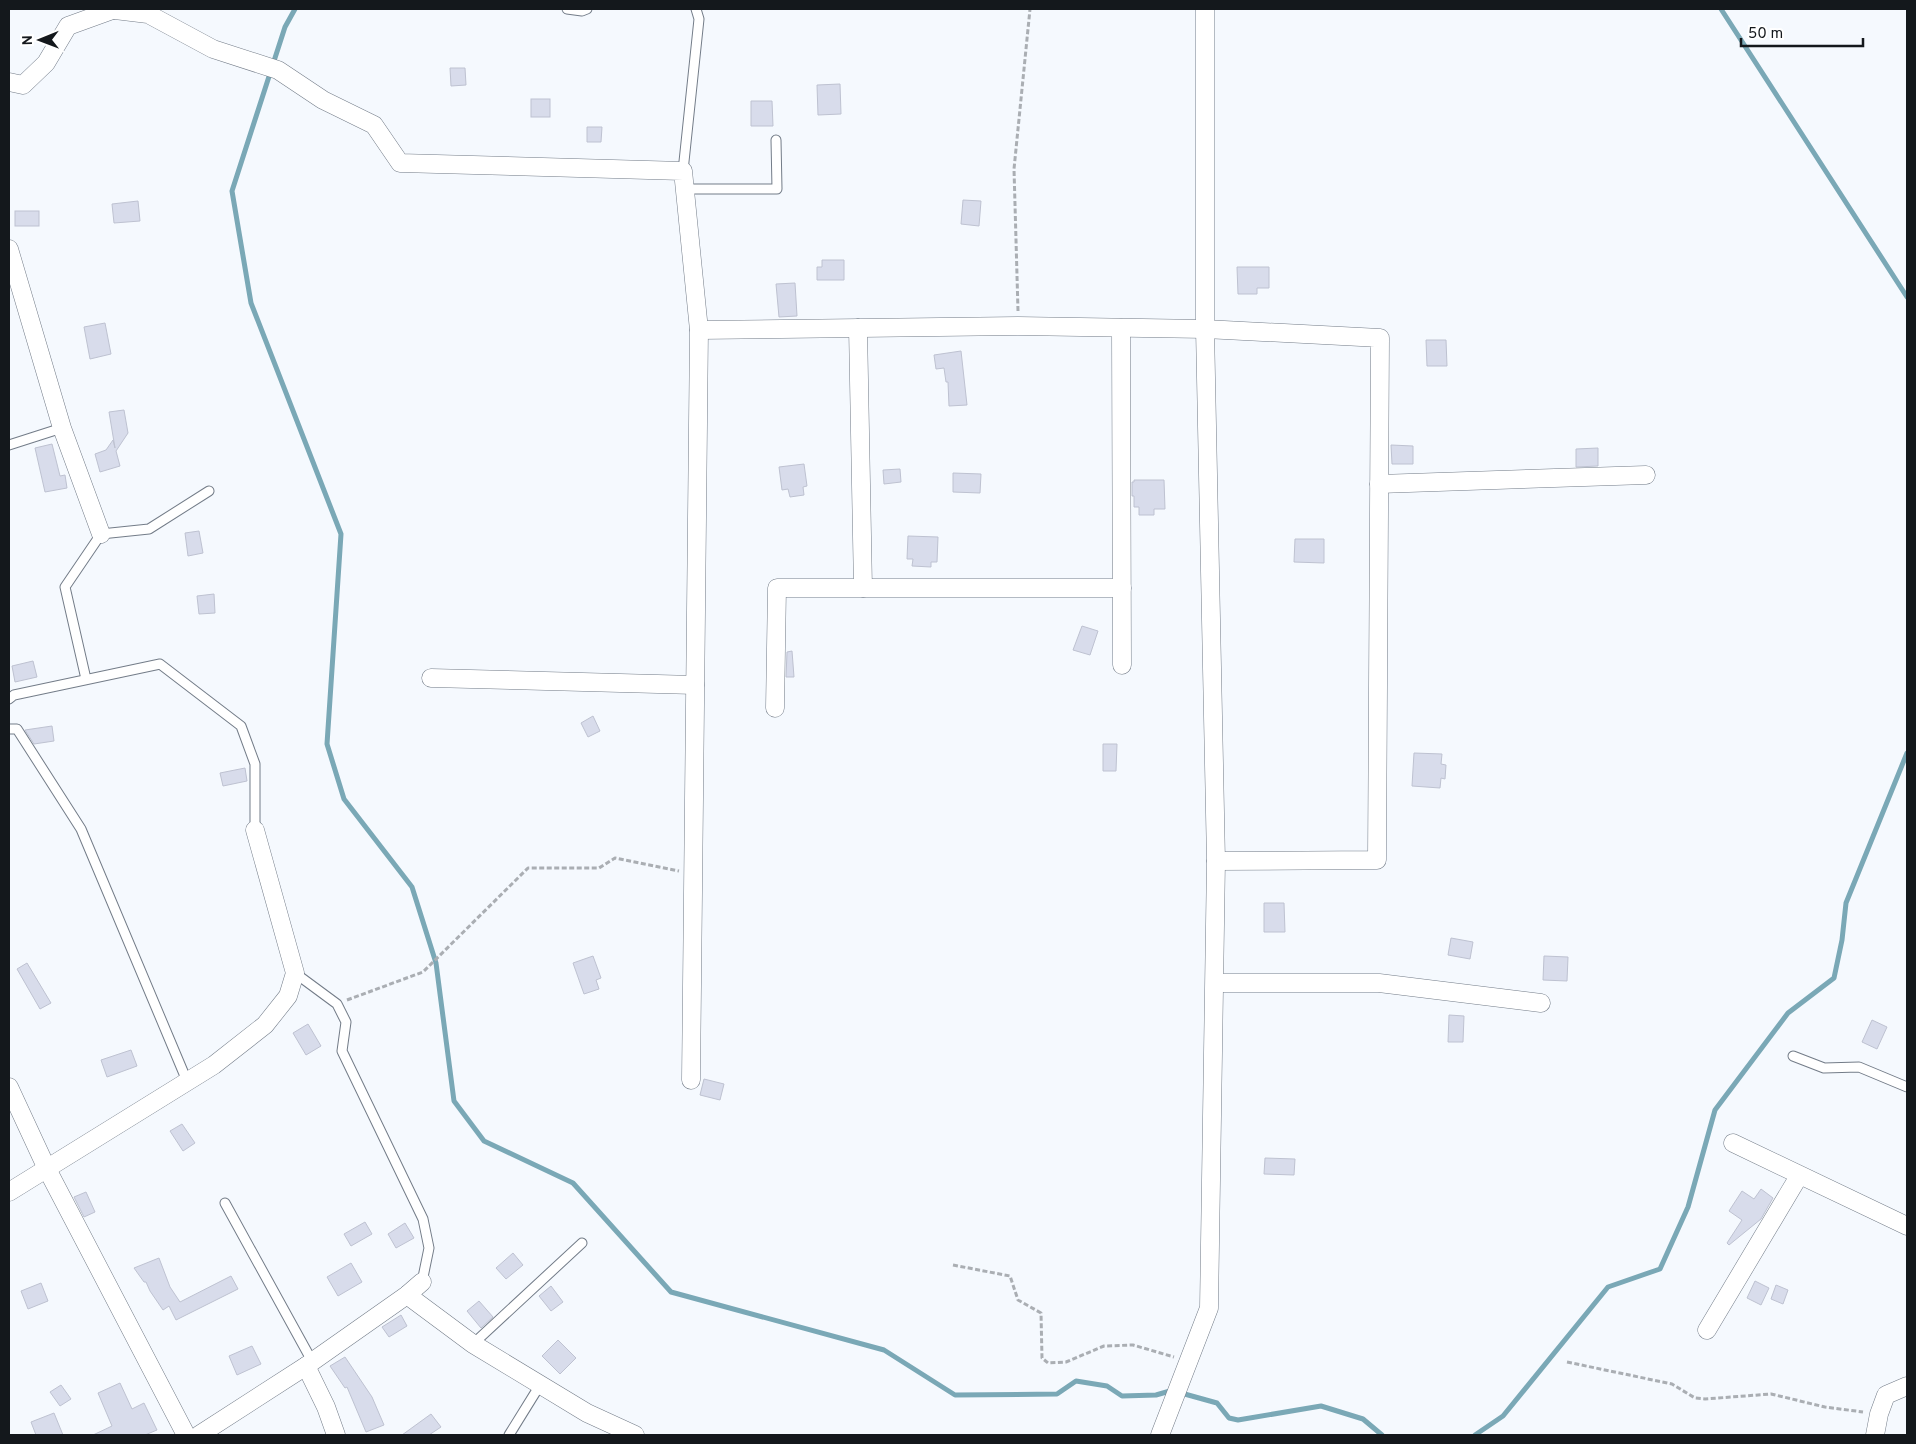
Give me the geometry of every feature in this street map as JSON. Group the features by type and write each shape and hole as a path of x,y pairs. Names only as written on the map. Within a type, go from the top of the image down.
{"street":[{"path":"9,82 23,85 46,63 68,26 115,9 148,14 213,50 278,70 323,100 374,125 400,163 683,171 699,330 691,1080"},
{"path":"1160,1435 1209,1308 1216,861 1205,329 1205,9"},
{"path":"9,249 62,428 101,534"},
{"path":"699,330 1018,326 1205,329 1380,338 1377,860 1216,861"},
{"path":"858,328 863,588"},
{"path":"1121,328 1122,665"},
{"path":"1379,484 1646,475"},
{"path":"775,708 777,588 1122,588"},
{"path":"431,678 695,685"},
{"path":"9,1192 214,1065 265,1025 288,996 295,973 254,830"},
{"path":"1215,984 1379,983 1541,1003"},
{"path":"9,1087 47,1169 186,1435"},
{"path":"1733,1143 1907,1226"},
{"path":"1707,1330 1799,1176"},
{"path":"200,1435 309,1364 407,1295 422,1282"},
{"path":"407,1295 473,1344 540,1385 588,1414 636,1435"},
{"path":"309,1364 336,1435"},
{"path":"1875,1435 1879,1414 1886,1395 1907,1386"}],"lane":[{"path":"567,9 582,11 587,9"},
{"path":"683,171 699,19 696,9"},
{"path":"685,189 777,189 776,140"},
{"path":"9,445 62,428"},
{"path":"86,679 65,587 101,534 148,529 209,491"},
{"path":"9,699 14,695 160,664 241,726 255,764 254,830"},
{"path":"9,729 18,729 81,829 188,1082"},
{"path":"295,973 337,1004 346,1022 342,1051 424,1219 429,1248 422,1282"},
{"path":"1793,1056 1824,1068 1859,1067 1907,1087"},
{"path":"225,1203 309,1364"},
{"path":"473,1344 582,1243"},
{"path":"509,1435 540,1385"}],"path":[{"path":"1018,326 1014,169 1030,9"},
{"path":"337,1004 423,972 528,868 599,868 615,858 693,874"},
{"path":"953,1265 1010,1276 1018,1300 1041,1313 1042,1358 1048,1364 1066,1362 1104,1346 1133,1345 1189,1361"},
{"path":"1567,1362 1672,1384 1695,1398 1705,1399 1771,1394 1825,1407 1879,1414"}],"building":[{"path":"450,68 465,68 466,85 451,86"},
{"path":"840,84 841,114 818,115 817,85"},
{"path":"531,99 550,99 550,117 531,117"},
{"path":"751,101 772,101 773,126 751,126"},
{"path":"587,127 602,127 601,142 587,142"},
{"path":"963,200 981,201 979,226 961,224"},
{"path":"138,201 140,221 114,223 112,204"},
{"path":"15,211 39,211 39,226 15,226"},
{"path":"822,260 844,260 844,280 817,280 817,267 822,267"},
{"path":"1237,267 1269,267 1269,288 1257,288 1257,294 1238,294"},
{"path":"795,283 797,316 779,317 776,284"},
{"path":"105,323 111,354 90,359 84,327"},
{"path":"1426,340 1446,340 1447,366 1427,366"},
{"path":"961,351 967,405 949,406 948,382 946,382 944,368 936,369 934,355"},
{"path":"124,410 128,433 116,451 120,466 100,472 95,454 106,450 113,440 115,448 109,412"},
{"path":"52,444 60,476 65,475 67,488 45,492 35,448"},
{"path":"1391,445 1413,446 1413,464 1392,464"},
{"path":"1598,448 1598,466 1576,467 1576,449"},
{"path":"804,464 807,486 803,487 804,495 790,497 788,489 782,490 779,467"},
{"path":"900,469 901,482 884,484 883,470"},
{"path":"953,473 981,474 980,493 953,492"},
{"path":"1134,480 1164,480 1165,509 1154,509 1154,515 1139,515 1139,507 1134,507 1134,496 1132,496 1132,482"},
{"path":"199,531 203,553 188,556 185,533"},
{"path":"908,536 938,537 937,562 931,562 931,567 912,566 913,559 907,559"},
{"path":"1295,539 1324,539 1324,563 1294,562"},
{"path":"214,594 215,613 199,614 197,596"},
{"path":"1082,626 1098,631 1090,655 1073,650"},
{"path":"792,651 794,677 786,677 787,652"},
{"path":"33,661 37,677 15,682 12,666"},
{"path":"593,716 600,731 588,737 581,723"},
{"path":"52,726 54,741 34,744 25,730"},
{"path":"1103,744 1117,744 1116,771 1103,771"},
{"path":"1414,753 1442,754 1441,764 1446,765 1445,779 1441,778 1440,788 1412,786"},
{"path":"245,768 247,781 223,786 220,773"},
{"path":"1264,903 1284,903 1285,932 1264,932"},
{"path":"1451,938 1473,942 1470,959 1448,955"},
{"path":"593,956 601,978 596,980 599,989 584,994 573,963"},
{"path":"1544,956 1568,957 1567,981 1543,980"},
{"path":"27,963 51,1003 40,1009 17,969"},
{"path":"1449,1015 1464,1016 1463,1042 1448,1042"},
{"path":"1872,1020 1887,1027 1877,1049 1862,1042"},
{"path":"308,1024 321,1046 306,1055 293,1033"},
{"path":"131,1050 137,1066 107,1077 101,1060"},
{"path":"704,1079 724,1084 720,1100 700,1095"},
{"path":"182,1124 195,1143 183,1151 170,1131"},
{"path":"1265,1158 1295,1159 1294,1175 1264,1174"},
{"path":"1761,1189 1773,1198 1761,1219 1729,1245 1727,1243 1742,1220 1729,1211 1742,1191 1754,1199"},
{"path":"86,1192 95,1212 84,1217 74,1197"},
{"path":"365,1222 372,1234 351,1246 344,1234"},
{"path":"405,1223 414,1238 396,1248 388,1234"},
{"path":"513,1253 523,1265 506,1279 496,1268"},
{"path":"159,1258 170,1287 180,1302 231,1276 238,1289 176,1320 169,1306 163,1310 146,1282 144,1282 134,1268"},
{"path":"351,1263 362,1282 338,1296 327,1277"},
{"path":"1755,1281 1769,1288 1761,1305 1747,1298"},
{"path":"41,1283 48,1301 28,1309 21,1291"},
{"path":"1776,1285 1788,1290 1783,1304 1771,1299"},
{"path":"551,1286 563,1302 551,1311 539,1296"},
{"path":"479,1301 493,1317 481,1328 467,1311"},
{"path":"401,1315 407,1326 389,1337 382,1327"},
{"path":"558,1340 576,1358 560,1374 542,1356"},
{"path":"252,1346 261,1364 237,1375 229,1356"},
{"path":"345,1357 372,1397 384,1425 366,1432 347,1387 345,1388 330,1366"},
{"path":"120,1383 132,1409 144,1403 157,1430 145,1435 93,1435 112,1426 98,1393"},
{"path":"61,1385 71,1399 60,1406 50,1392"},
{"path":"54,1413 63,1435 36,1435 31,1422"},
{"path":"431,1414 441,1427 429,1435 402,1435"}],"waterway":[{"path":"295,9 285,27 232,191 251,303 341,534 327,744 344,799 412,887 436,963 454,1101 484,1141 573,1183 671,1292 884,1350 955,1395 1057,1394 1076,1381 1107,1386 1122,1396 1156,1395 1170,1391 1181,1393 1217,1403 1229,1418 1238,1420 1321,1406 1363,1419 1382,1435"},
{"path":"1721,9 1907,297"},
{"path":"1475,1435 1503,1416 1608,1287 1660,1269 1688,1207 1715,1110 1788,1013 1834,978 1842,940 1846,903 1907,753"}]}
